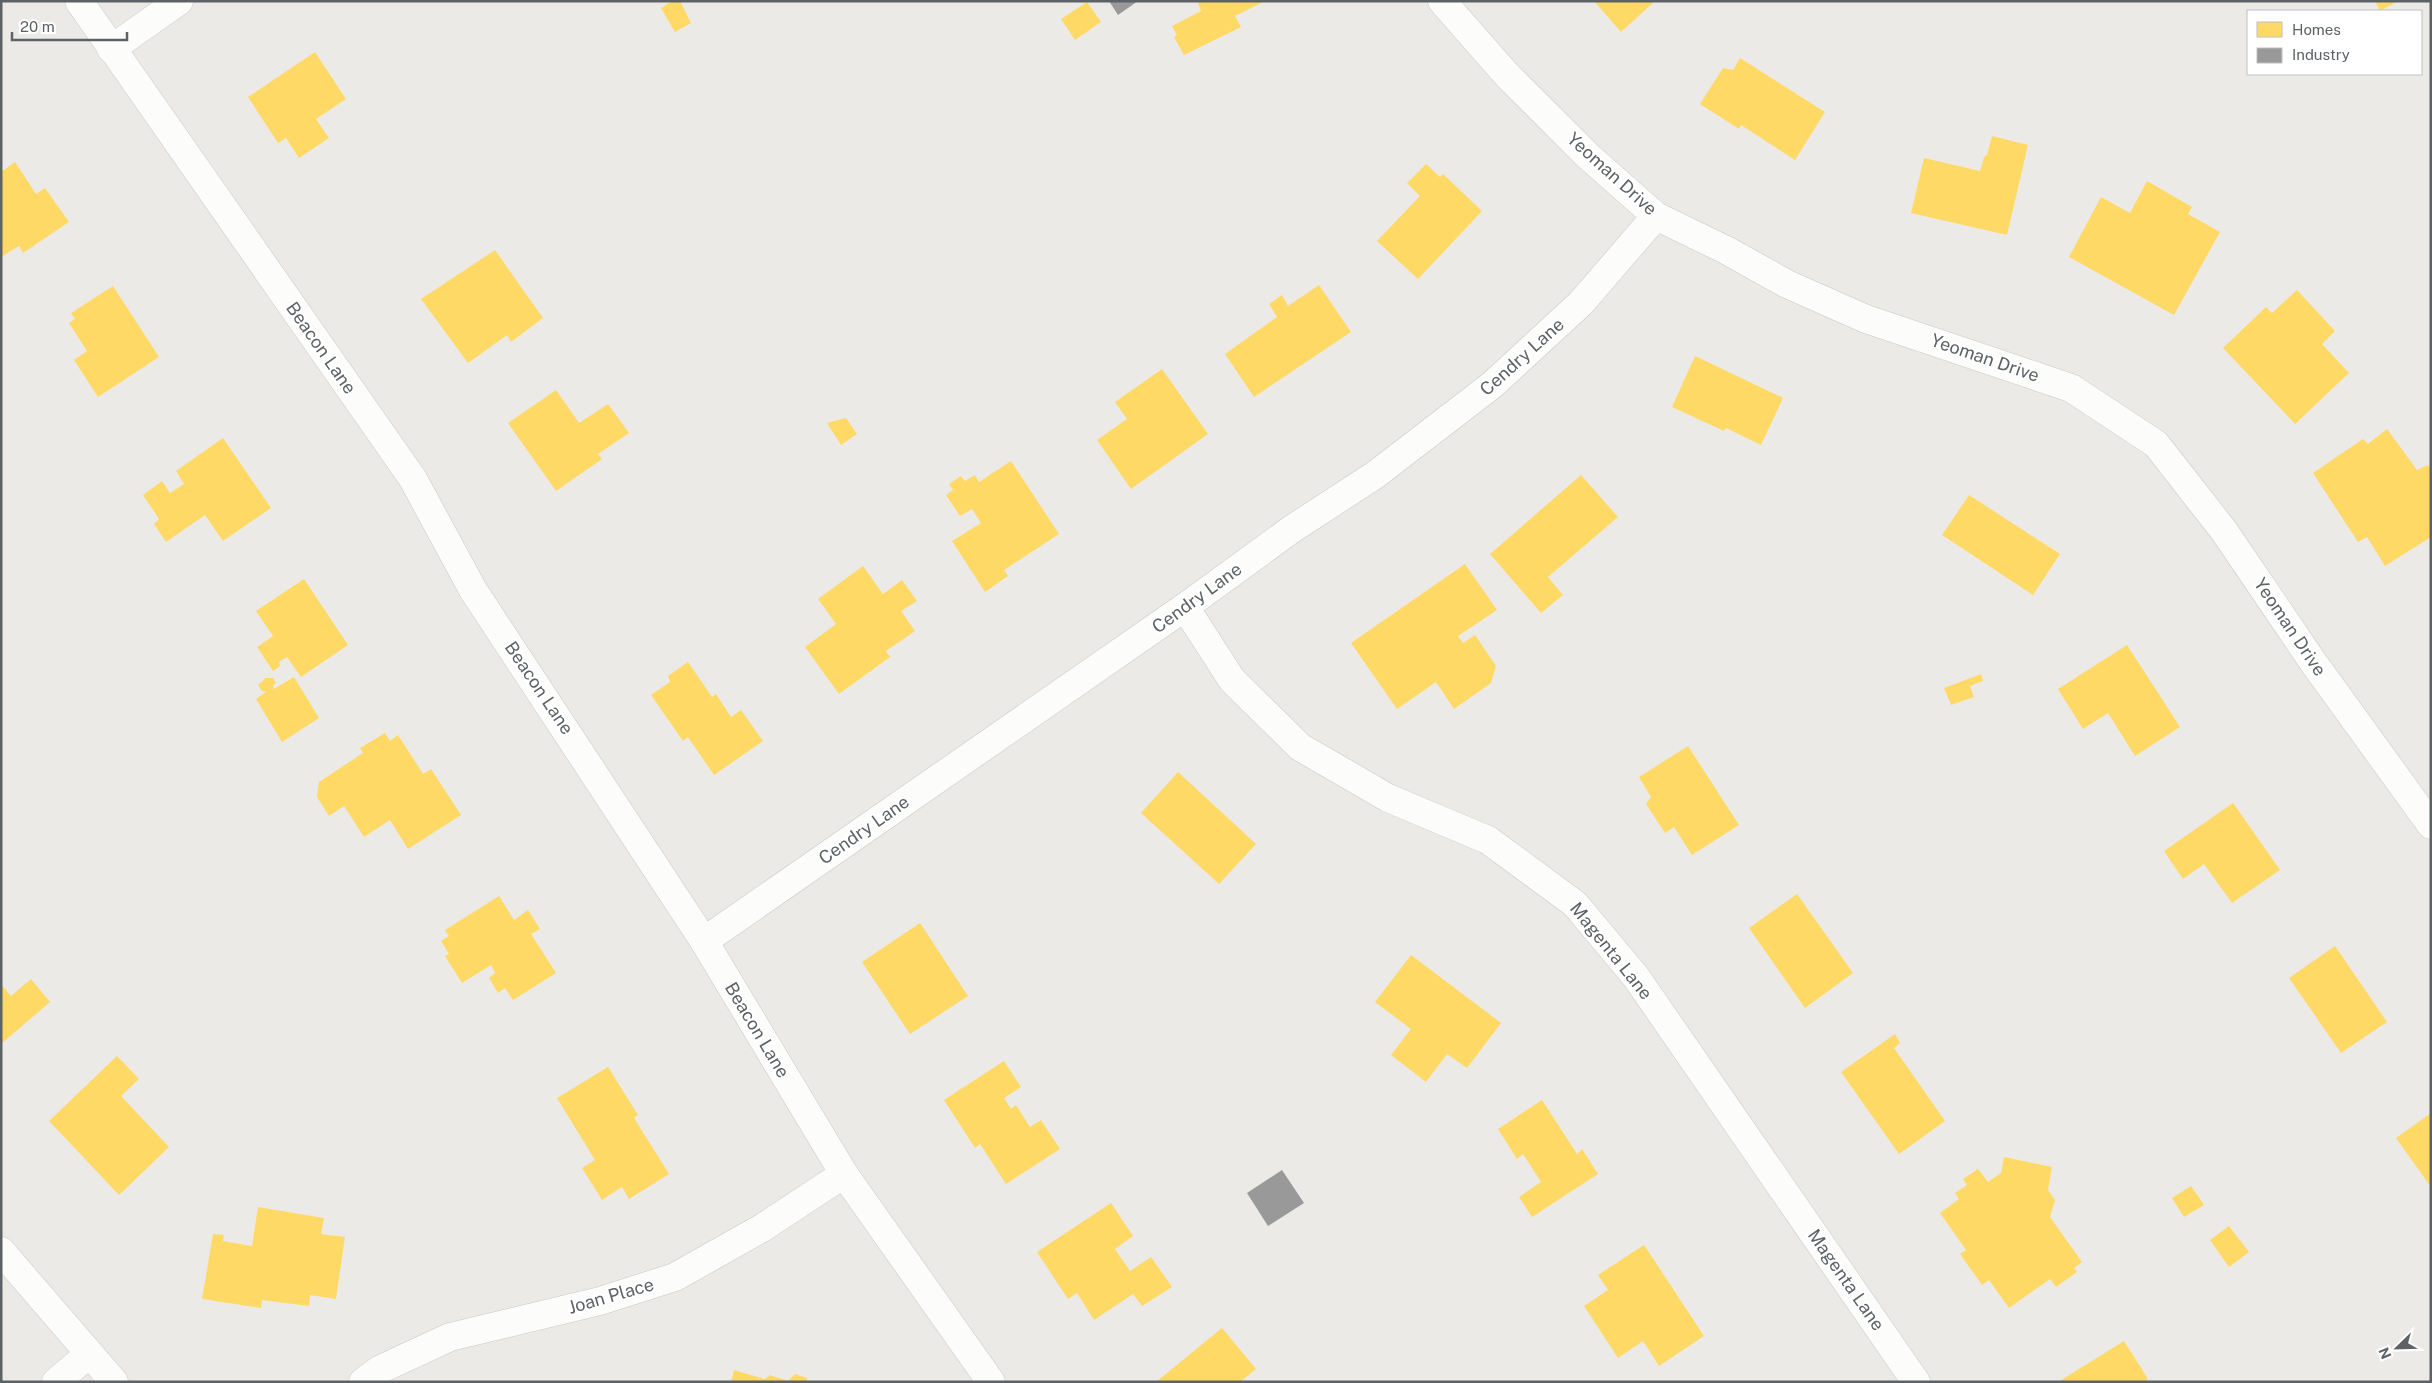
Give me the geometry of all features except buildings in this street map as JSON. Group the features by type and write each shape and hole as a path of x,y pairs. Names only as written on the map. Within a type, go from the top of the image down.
{"street":[{"name":"Beacon Lane","path":"79,1 413,479 473,590 704,941 844,1174 991,1382"},
{"path":"111,49 179,1"},
{"name":"Yeoman Drive","path":"1442,1 1506,74 1588,156 1656,216 1726,250 1787,284 1866,319 2072,388 2156,444 2224,532 2312,662 2431,825"},
{"name":"Cendry Lane","path":"704,941 1185,607 1292,530 1375,475 1492,386 1581,303 1656,216"},
{"name":"Magenta Lane","path":"1185,607 1232,680 1300,747 1388,798 1488,840 1575,904 1636,977 1916,1382"},
{"name":"Joan Place","path":"363,1382 380,1370 450,1337 600,1301 675,1277 762,1228 844,1174"},
{"path":"1,1251 114,1382"},
{"path":"56,1382 89,1354"}]}
